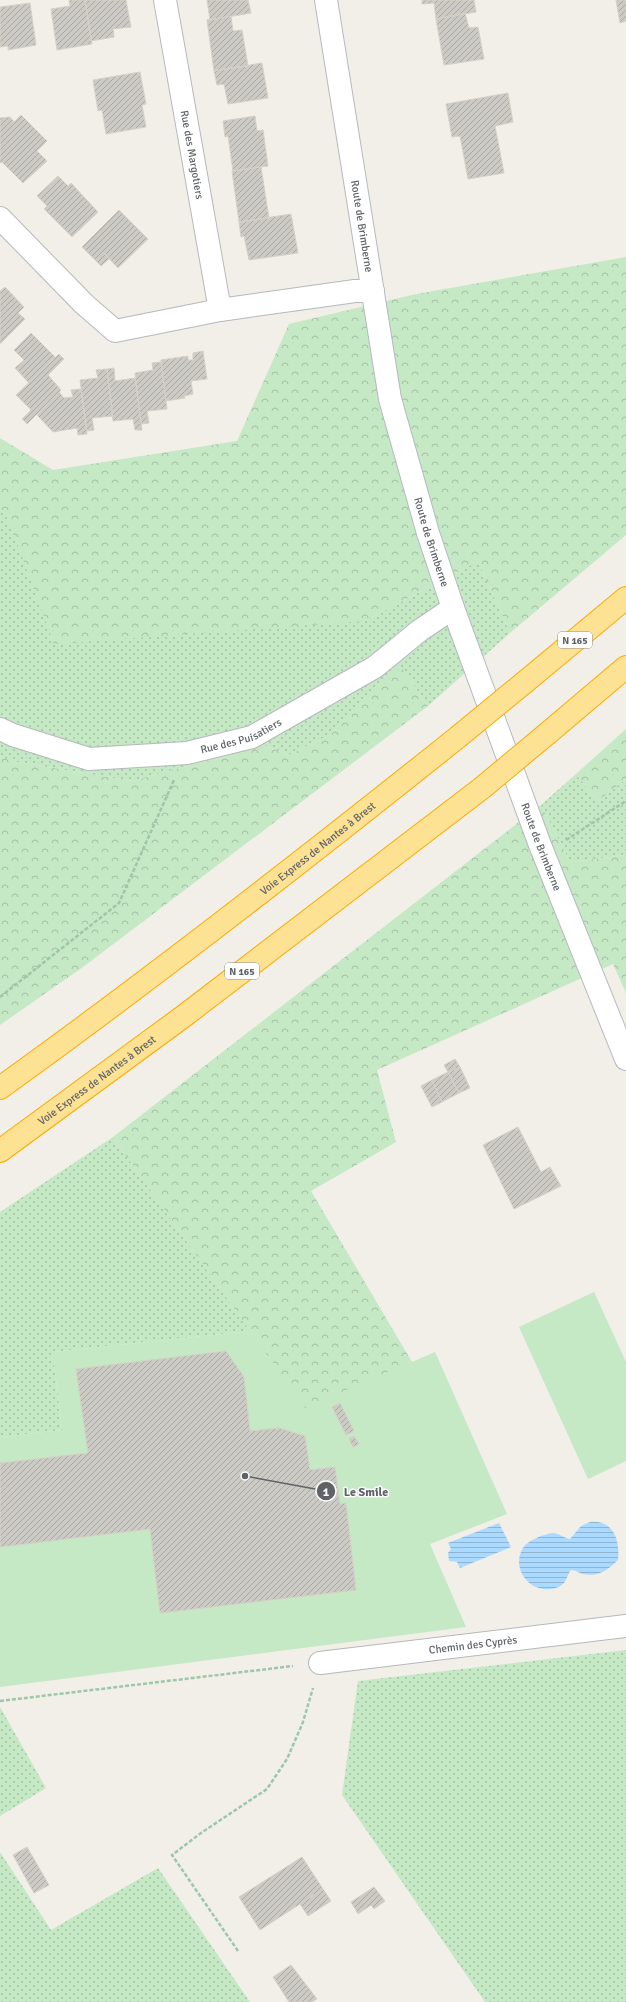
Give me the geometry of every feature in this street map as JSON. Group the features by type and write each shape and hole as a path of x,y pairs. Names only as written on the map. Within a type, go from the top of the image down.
{"highway":[{"name":"Voie Express de Nantes à Brest","path":"0,1088 193,944 319,847 525,682 626,598"},
{"name":"Voie Express de Nantes à Brest","path":"0,1151 184,1016 482,788 626,667"}],"street":[{"name":"Rue des Margotiers","path":"165,0 220,310"},
{"name":"Route de Brimberne","path":"326,0 390,400 428,533 453,608 545,859 626,1059"},
{"path":"0,218 84,304 115,331 220,310 355,291 373,290"},
{"name":"Rue des Puisatiers","path":"0,729 13,735 89,759 187,752 252,737 375,667 419,631 453,608"},
{"name":"Chemin des Cyprès","path":"320,1663 626,1626"}],"path":[{"path":"0,997 119,903 187,752"},
{"path":"545,859 568,838 626,801"},
{"path":"0,1701 320,1663 300,1728 287,1759 266,1789 201,1833 172,1855 238,1951"}],"green space":[{"path":"626,257 626,535 510,633 478,561 365,621 54,644 8,519 0,509 0,438 53,470 237,441 289,324 416,294"},
{"path":"0,509 8,519 365,621 478,561 510,633 428,706 401,667 331,734 289,755 264,745 132,781 11,761 0,756"},
{"path":"401,666 428,706 83,967 0,1025 0,756 11,761 132,781 264,745 289,755 331,734"},
{"path":"626,729 626,779 598,801 576,774"},
{"path":"576,774 598,801 626,779 626,855 570,862 541,805"},
{"path":"541,805 570,862 626,855 626,993 613,964 377,1070 396,1142 311,1191 412,1362 305,1409 113,1137"},
{"path":"113,1137 250,1331 53,1352 62,1430 0,1437 0,1212"},
{"path":"594,1292 626,1362 626,1461 588,1479 519,1327"},
{"path":"250,1331 305,1408 435,1352 507,1514 430,1544 466,1627 0,1687 0,1437 62,1430 53,1352"},
{"path":"626,1650 626,2002 485,2002 342,1795 358,1681"},
{"path":"0,1707 46,1788 0,1816"},
{"path":"0,1852 51,1930 158,1868 250,2002 0,2002"}],"water":[{"path":"590,1522 605,1524 614,1533 618,1545 618,1560 611,1567 598,1574 589,1575 571,1570 564,1583 554,1589 542,1589 535,1587 524,1577 520,1570 519,1563 520,1555 525,1545 536,1538 553,1533 570,1539 581,1526"},
{"path":"499,1523 511,1547 460,1568 457,1562 449,1561 448,1553 451,1549 448,1543"}],"building":[{"path":"69,0 85,0 92,44 57,50 51,9 70,6"},
{"path":"85,0 126,0 131,27 113,29 114,37 91,41"},
{"path":"207,0 248,0 251,13 210,20"},
{"path":"422,0 474,0 476,12 436,19 434,3 422,4"},
{"path":"616,0 626,0 626,21 620,23"},
{"path":"30,3 36,45 8,50 8,46 0,47 0,7"},
{"path":"465,13 469,28 478,27 484,59 444,65 436,19"},
{"path":"231,16 233,31 242,30 248,66 214,71 207,20"},
{"path":"262,63 268,98 228,104 224,84 217,85 214,71"},
{"path":"140,72 146,104 142,105 146,127 106,134 102,110 98,111 93,80"},
{"path":"508,93 513,122 495,126 504,173 468,179 460,136 452,137 446,104"},
{"path":"21,115 47,141 37,151 47,161 23,183 2,162 0,163 0,118 10,117 14,122"},
{"path":"255,116 257,131 263,130 268,166 233,171 228,136 225,137 223,121"},
{"path":"261,167 269,218 239,222 232,171"},
{"path":"58,176 68,186 71,183 98,212 72,237 44,209 47,206 37,196"},
{"path":"119,210 148,239 118,268 103,252 95,260 82,247"},
{"path":"291,214 298,253 249,260 244,236 241,237 239,222"},
{"path":"103,252 109,259 101,266 95,260"},
{"path":"5,287 24,307 18,313 25,319 0,344 0,291"},
{"path":"31,333 55,357 29,383 15,368 24,360 14,350"},
{"path":"203,351 207,379 191,381 193,394 184,396 185,398 166,401 161,360 188,356 188,360 193,360 193,353"},
{"path":"59,354 64,359 48,375 61,390 27,424 22,419 31,410 16,395"},
{"path":"161,362 167,409 147,411 149,423 141,424 135,373 153,370 152,363"},
{"path":"114,368 115,381 135,378 142,430 135,430 133,419 113,421 107,369"},
{"path":"107,369 113,416 92,418 94,430 87,431 80,380 98,378 96,370"},
{"path":"81,389 87,434 78,435 77,428 53,432 37,415 59,392 64,398 73,397 71,390"},
{"path":"455,1059 460,1067 448,1072 444,1065"},
{"path":"460,1067 470,1088 459,1093 448,1072"},
{"path":"448,1072 459,1093 442,1102 432,1080"},
{"path":"432,1080 442,1102 432,1107 421,1086"},
{"path":"518,1127 541,1172 550,1167 561,1186 514,1209 483,1145"},
{"path":"226,1351 244,1377 250,1431 279,1428 305,1436 310,1470 335,1467 340,1504 346,1503 356,1590 160,1613 150,1529 0,1547 0,1463 88,1453 76,1369"},
{"path":"340,1403 354,1431 346,1435 332,1407"},
{"path":"354,1436 359,1444 353,1447 349,1439"},
{"path":"27,1847 49,1885 34,1893 13,1855"},
{"path":"302,1857 323,1889 260,1930 239,1897"},
{"path":"374,1887 385,1901 374,1909 371,1905 358,1914 351,1902"},
{"path":"323,1889 331,1901 308,1916 300,1904"},
{"path":"291,1965 317,1999 312,2002 289,2002 273,1977"}],"place":[{"name":"Le Smile","path":"245,1476"}]}
